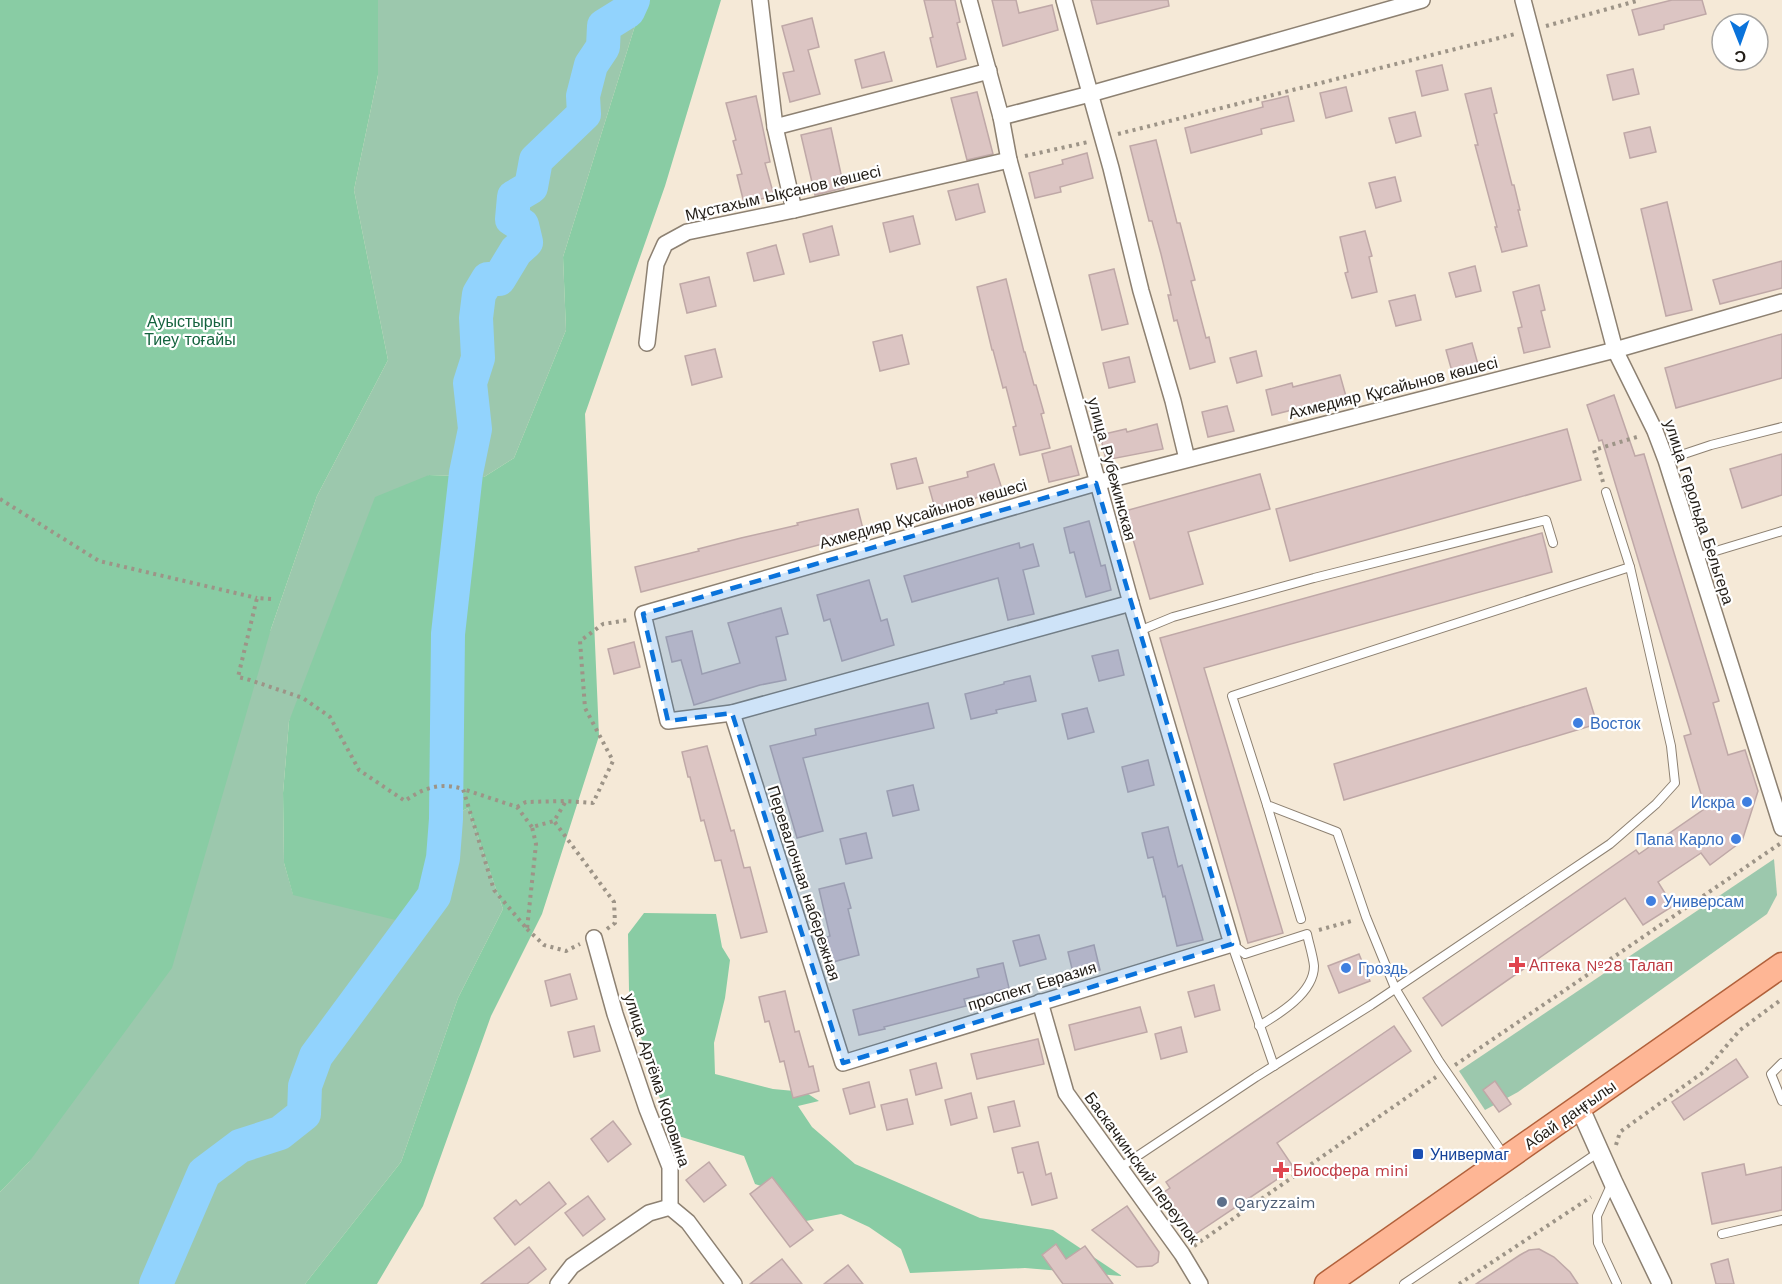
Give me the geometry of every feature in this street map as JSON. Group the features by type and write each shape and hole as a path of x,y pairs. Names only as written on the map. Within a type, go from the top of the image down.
{"main road":[{"name":"Абай даңғылы","path":"1327,1284 1782,965"}],"street":[{"path":"760,0 775,127 794,210"},
{"name":"улица Рубежинская","path":"969,0 1001,117 1009,160 1096,483 1232,944"},
{"path":"1064,0 1103,138 1141,291 1173,401 1186,459"},
{"path":"1001,117 1422,0"},
{"name":"улица Герольда Бельгера","path":"1523,0 1615,350 1655,431 1666,460 1782,828"},
{"path":"775,127 989,71"},
{"name":"Мұстахым Ықсанов көшесі","path":"647,343 656,264 665,244 687,232 794,210 1009,160"},
{"name":"Ахмедияр Құсайынов көшесі","path":"643,614 1096,483 1615,350 1782,302"},
{"path":"643,614 668,721 732,713 1131,603"},
{"name":"Перевалочная набережная","path":"732,713 843,1063"},
{"name":"улица Артёма Коровина","path":"594,938 615,1014 647,1109 670,1167 670,1207"},
{"name":"проспект Евразия","path":"843,1063 1232,944"},
{"name":"Баскачкинский переулок","path":"1040,1002 1066,1093 1121,1167 1182,1254 1200,1284"},
{"path":"1581,1108 1607,1150 1605,1187 1662,1284"},
{"path":"558,1284 573,1266 649,1213 670,1207 688,1222 734,1284"}],"lane":[{"path":"1666,460 1711,445 1782,427"},
{"path":"1121,1167 1610,844 1656,804 1675,783 1671,746 1630,567 1606,492"},
{"path":"1139,631 1173,617 1314,578 1546,520 1553,543"},
{"path":"1696,557 1782,531"},
{"path":"1301,919 1232,696 1630,567"},
{"path":"1267,805 1337,832 1366,917 1395,988 1446,1070 1507,1160"},
{"path":"1232,944 1245,954 1307,934 1314,967 1305,991 1281,1013 1259,1026"},
{"path":"1232,944 1274,1066"},
{"path":"1782,1063 1771,1074 1782,1101"},
{"path":"1404,1284 1607,1150"},
{"path":"1605,1187 1597,1216 1598,1243 1617,1284"},
{"path":"1722,1234 1782,1220"}],"path":[{"path":"1009,160 1531,30 1640,0"},
{"path":"1606,492 1593,450 1655,431"},
{"path":"0,499 99,561 257,598 270,599"},
{"path":"257,598 238,677 303,698 330,717 359,770 405,801 434,785 460,788 517,807 533,826 536,844 527,928"},
{"path":"517,807 526,802 593,803 613,761 585,708 580,640 603,624 624,622 643,614"},
{"path":"460,788 494,890 544,945 566,951 594,938 615,923 614,902 554,821"},
{"path":"533,826 554,821 566,801"},
{"path":"1182,1254 1446,1070 1782,843"},
{"path":"1307,934 1366,917"},
{"path":"1607,1150 1620,1132 1705,1071 1740,1030 1782,999"},
{"path":"1459,1284 1605,1187"}],"highlighted area":[{"path":"1096,483 1232,944 843,1063 732,713 668,721 643,614"}],"green space":[{"name":"Ауыстырып Тиеу тоғайы","path":"0,0 378,0 378,75 354,190 388,360 317,496 271,629 172,968 29,1162 0,1192"},
{"path":"378,0 643,0 563,257 566,330 514,458 484,477 429,475 289,721 283,793 284,863 293,894 443,858 446,819 468,808 503,909 458,998 401,1162 305,1284 0,1284 0,1192 29,1162 271,629 317,496 388,360 354,190 378,75"},
{"path":"643,0 721,0 665,186 585,414 599,736 542,914 491,1016 423,1206 377,1284 305,1284 401,1162 458,998 503,909 468,808 446,819 443,858 434,896 412,924 293,895 284,863 283,793 289,721 375,497 429,475 484,477 514,458 566,330 563,257"},
{"path":"1774,859 1777,895 1767,914 1518,1092 1485,1110 1459,1071"},
{"path":"644,913 716,914 722,947 730,960 725,998 714,1043 715,1074 773,1089 805,1092 819,1101 798,1106 812,1127 855,1164 980,1218 1053,1230 1122,1276 1025,1268 910,1273 901,1249 869,1227 841,1214 801,1222 785,1194 755,1184 744,1156 675,1135 651,1076 629,990 628,934"}],"building":[{"path":"924,0 955,0 960,22 957,23 966,59 937,67"},
{"path":"992,0 1016,0 1019,13 1052,5 1058,30 1003,46"},
{"path":"1091,0 1168,0 1169,6 1097,24"},
{"path":"1672,0 1702,0 1706,14 1664,25 1664,29 1639,35 1632,10"},
{"path":"812,18 819,47 808,50 820,94 790,102 783,73 794,71 782,26"},
{"path":"884,52 892,81 862,88 855,60"},
{"path":"1442,65 1448,90 1422,96 1416,71"},
{"path":"1633,69 1639,94 1613,100 1607,75"},
{"path":"1346,87 1352,111 1326,118 1320,93"},
{"path":"1491,88 1497,113 1494,114 1512,185 1514,185 1527,246 1502,252 1475,145 1478,145 1465,94"},
{"path":"977,92 993,154 967,160 951,98"},
{"path":"756,96 770,162 765,163 774,196 744,203 737,175 742,174 733,141 736,140 726,103"},
{"path":"1288,96 1294,121 1261,129 1262,134 1191,153 1185,128 1263,107 1262,102"},
{"path":"1415,112 1421,136 1396,143 1389,118"},
{"path":"1650,127 1656,152 1630,158 1624,133"},
{"path":"831,128 844,188 815,195 801,135"},
{"path":"1156,140 1177,223 1180,223 1195,280 1191,281 1206,338 1209,337 1215,362 1190,369 1177,320 1174,321 1168,295 1171,295 1161,254 1152,221 1149,221 1130,146"},
{"path":"1087,153 1093,178 1060,187 1061,192 1035,198 1029,173 1063,164 1062,160"},
{"path":"1395,177 1401,201 1376,208 1369,183"},
{"path":"978,184 985,212 956,220 948,191"},
{"path":"1667,202 1692,310 1666,316 1641,209"},
{"path":"913,216 920,244 890,252 883,223"},
{"path":"832,226 839,255 810,262 803,234"},
{"path":"1365,231 1372,256 1369,257 1377,292 1352,298 1345,273 1348,272 1340,237"},
{"path":"776,245 784,274 754,281 747,253"},
{"path":"1782,261 1782,288 1720,304 1713,280"},
{"path":"1475,266 1481,291 1456,297 1449,273"},
{"path":"1114,269 1128,324 1102,330 1089,275"},
{"path":"709,277 716,306 687,313 680,284"},
{"path":"1006,279 1024,352 1044,413 1041,414 1050,448 1020,455 1013,427 1016,426 1006,387 1003,388 992,350 977,287"},
{"path":"1539,285 1545,310 1541,311 1550,347 1524,353 1518,328 1522,327 1513,292"},
{"path":"1415,295 1421,320 1396,326 1389,301"},
{"path":"1782,334 1782,378 1676,408 1665,368"},
{"path":"902,335 909,364 880,371 873,342"},
{"path":"1472,343 1479,368 1453,375 1446,350"},
{"path":"715,349 722,377 692,385 685,356"},
{"path":"1256,351 1262,376 1237,383 1230,358"},
{"path":"1129,357 1135,382 1109,388 1103,363"},
{"path":"1340,375 1347,400 1321,407 1320,403 1272,415 1266,390 1292,383 1293,387"},
{"path":"1614,395 1635,456 1644,454 1719,701 1713,703 1728,755 1745,750 1758,791 1742,841 1710,865 1701,853 1658,882 1673,906 1643,925 1625,898 1442,1026 1423,998 1636,850 1639,854 1710,805 1701,794 1684,736 1691,734 1602,440 1599,441 1587,405"},
{"path":"1227,406 1234,431 1208,437 1202,412"},
{"path":"1157,424 1163,449 1106,460 1100,435 1126,429 1127,432"},
{"path":"1567,429 1581,480 1290,561 1276,509"},
{"path":"1071,446 1079,475 1049,482 1042,454"},
{"path":"1782,454 1782,495 1742,508 1730,469"},
{"path":"916,458 923,483 897,489 891,464"},
{"path":"994,464 1002,489 961,503 961,506 936,512 929,487 968,477 967,472"},
{"path":"1260,474 1270,509 1188,532 1203,584 1150,599 1125,511"},
{"path":"858,509 864,533 641,592 635,567 798,525 797,523"},
{"path":"1089,521 1101,566 1105,565 1111,590 1086,597 1074,552 1070,553 1064,528"},
{"path":"1542,533 1552,572 1204,668 1283,933 1248,943 1160,638"},
{"path":"1019,543 1020,548 1033,544 1039,566 1023,570 1034,614 1008,620 998,578 912,602 904,576"},
{"path":"869,580 881,621 887,619 894,645 842,661 830,619 824,621 817,595"},
{"path":"781,608 788,634 776,637 786,680 760,685 694,705 681,660 672,662 666,637 692,631 702,674 740,663 728,623"},
{"path":"634,642 640,667 614,674 608,649"},
{"path":"1118,650 1124,675 1099,681 1092,656"},
{"path":"1030,676 1036,701 996,710 997,713 971,719 965,694"},
{"path":"1586,688 1597,724 1344,800 1334,764"},
{"path":"928,703 934,728 803,758 823,831 797,838 770,746 816,735 815,729"},
{"path":"1087,708 1094,732 1068,739 1062,714"},
{"path":"707,746 744,868 750,867 767,932 741,938 721,860 715,861 704,820 701,821 682,752"},
{"path":"1148,760 1154,785 1128,792 1122,767"},
{"path":"913,785 919,810 893,816 887,791"},
{"path":"1168,827 1178,867 1182,865 1203,940 1177,946 1153,857 1148,858 1142,833"},
{"path":"866,833 872,858 846,864 840,839"},
{"path":"844,883 859,955 833,962 827,937 830,936 819,889"},
{"path":"1039,935 1046,959 1020,966 1013,941"},
{"path":"1094,945 1100,970 1074,977 1068,952"},
{"path":"1359,954 1370,981 1339,993 1328,966"},
{"path":"1003,963 1009,988 964,999 966,1006 859,1035 853,1010 979,977 977,969"},
{"path":"570,974 577,999 551,1006 545,981"},
{"path":"1214,985 1220,1010 1195,1017 1188,992"},
{"path":"785,991 795,1032 799,1031 809,1067 813,1066 819,1091 793,1098 784,1061 780,1062 769,1021 765,1022 759,997"},
{"path":"1140,1007 1147,1032 1075,1050 1069,1025"},
{"path":"594,1026 600,1051 574,1057 568,1032"},
{"path":"1394,1026 1411,1051 1277,1143 1294,1168 1194,1235 1164,1192 1170,1188 1166,1182"},
{"path":"1181,1027 1187,1052 1161,1059 1155,1034"},
{"path":"1038,1039 1044,1064 977,1079 971,1054"},
{"path":"1736,1059 1748,1077 1684,1120 1672,1102"},
{"path":"936,1063 942,1088 916,1095 910,1070"},
{"path":"1495,1081 1511,1104 1499,1112 1483,1090"},
{"path":"869,1082 875,1107 850,1114 843,1089"},
{"path":"971,1093 977,1118 951,1125 945,1100"},
{"path":"907,1099 913,1124 887,1130 881,1105"},
{"path":"1014,1101 1020,1126 994,1132 988,1107"},
{"path":"613,1121 631,1144 608,1162 591,1139"},
{"path":"1038,1142 1046,1175 1051,1173 1057,1198 1032,1205 1023,1172 1018,1173 1012,1148"},
{"path":"709,1162 726,1185 704,1202 686,1180"},
{"path":"1744,1164 1746,1175 1782,1167 1782,1210 1712,1224 1702,1173"},
{"path":"772,1177 813,1230 790,1247 750,1194"},
{"path":"549,1182 566,1204 515,1245 494,1218 516,1200 520,1205"},
{"path":"588,1196 605,1219 583,1236 565,1213"},
{"path":"1127,1206 1159,1252 1158,1262 1152,1266 1137,1267 1092,1230"},
{"path":"1056,1244 1066,1259 1085,1246 1113,1284 1063,1284 1042,1255"},
{"path":"529,1247 546,1269 527,1284 481,1284"},
{"path":"1539,1249 1554,1257 1570,1272 1578,1284 1476,1284 1529,1250"},
{"path":"782,1259 802,1284 750,1284"},
{"path":"1728,1259 1734,1284 1716,1284 1711,1264"},
{"path":"848,1265 863,1284 824,1284"}],"waterway":[{"path":"156,1284 204,1173 240,1146 280,1133 304,1114 305,1086 316,1056 434,896 443,858 446,819 448,634 466,473 475,429 470,383 478,358 476,318 479,294 488,279 499,279 516,251 526,242 522,225 512,219 514,197 531,187 536,160 584,114 583,96 591,65 603,47 604,26 628,11 633,0"}],"place":[{"name":"Восток","path":"1578,723"},
{"name":"Искра","path":"1747,802"},
{"name":"Папа Карло","path":"1736,839"},
{"name":"Универсам","path":"1651,901"},
{"name":"Аптека №28 Талап","path":"1517,965"},
{"name":"Гроздь","path":"1346,968"},
{"name":"Универмаг","path":"1418,1154"},
{"name":"Биосфера mini","path":"1281,1170"},
{"name":"Qaryzzaim","path":"1222,1202"}]}
